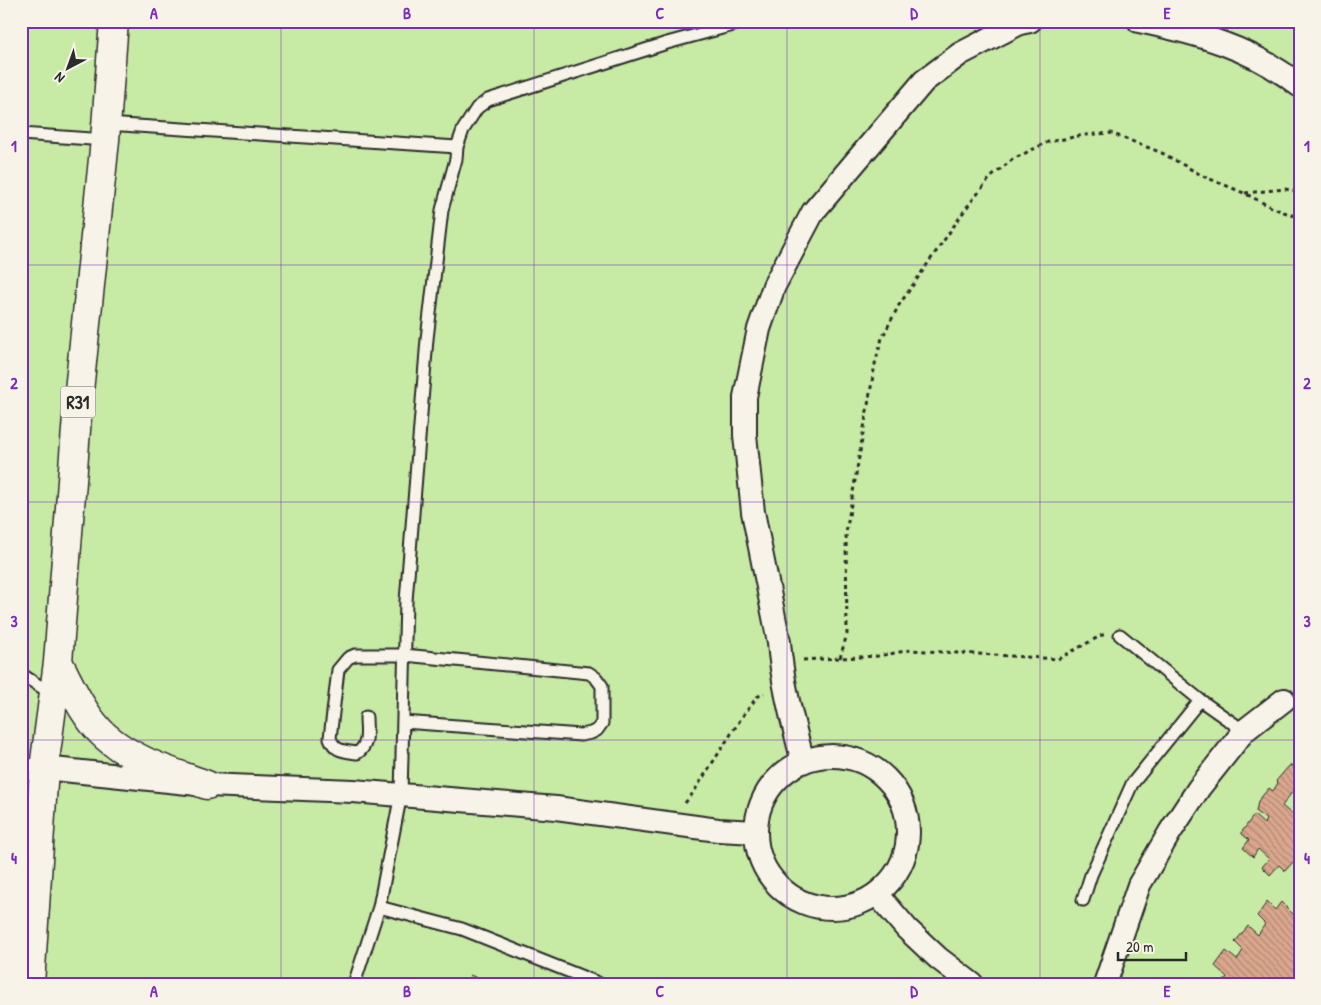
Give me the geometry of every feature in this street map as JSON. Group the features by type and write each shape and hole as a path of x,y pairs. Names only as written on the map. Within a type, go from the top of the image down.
{"main road":[{"name":"R31","path":"30,984 33,766 54,695 58,662 79,391 106,132 114,21"},
{"path":"58,662 88,715 104,735 127,753 207,785"}],"street":[{"path":"803,762 780,662 779,642 753,512 745,435 745,397 759,329 774,286 813,212 924,81 960,54 1020,23 1030,21"},
{"path":"1139,21 1224,43 1270,65 1300,86"},
{"path":"1105,984 1139,886 1170,832 1199,788 1244,731 1284,700"},
{"path":"835,756 862,762 884,776 900,798 908,824 907,850 896,875 877,894 856,905 832,908 809,905 788,894 771,876 760,855 756,832 760,808 771,787 788,770 809,759 835,756"},
{"path":"33,766 207,785 401,794 556,808 718,830 756,832"},
{"path":"877,894 907,929 938,958 972,984"}],"lane":[{"path":"354,984 379,907 401,794 406,601 427,339 442,210 463,130 477,108 488,100 667,43 748,21"},
{"path":"21,134 106,132 457,147"},
{"path":"1120,635 1200,700 1244,731"},
{"path":"366,717 366,744 362,750 357,753 337,749 332,745 330,738 338,670 348,658 356,655 404,656 589,673 602,686 602,722 598,730 591,734 581,735 403,722"},
{"path":"21,674 54,695"},
{"path":"1083,900 1091,875 1132,784 1200,700"},
{"path":"379,907 462,929 598,983"}],"path":[{"path":"840,658 847,634 846,533 875,364 882,338 899,305 990,178 1013,159 1048,142 1084,135 1111,133 1162,153 1203,176 1244,193 1273,208 1300,218"},
{"path":"1244,193 1285,189 1300,192"},
{"path":"684,805 742,717 757,697 771,688 780,662 878,656 911,650 1058,659 1102,635 1120,635"}],"green space":[{"path":"21,21 1300,21 1300,984 21,984"}],"building":[{"path":"1297,763 1300,765 1300,785 1298,784 1282,806 1300,821 1300,854 1285,871 1279,865 1270,875 1262,867 1269,859 1258,849 1253,857 1243,848 1249,840 1241,833 1254,815 1264,824 1266,819 1256,812 1258,801 1269,788 1273,791 1278,783 1276,781 1289,766"},
{"path":"1267,902 1275,910 1281,902 1300,921 1300,966 1296,977 1288,984 1222,984 1227,977 1215,966 1226,951 1237,960 1243,950 1235,942 1248,926 1258,935 1265,924 1257,916"},
{"path":"470,975 493,984 467,984"}]}
